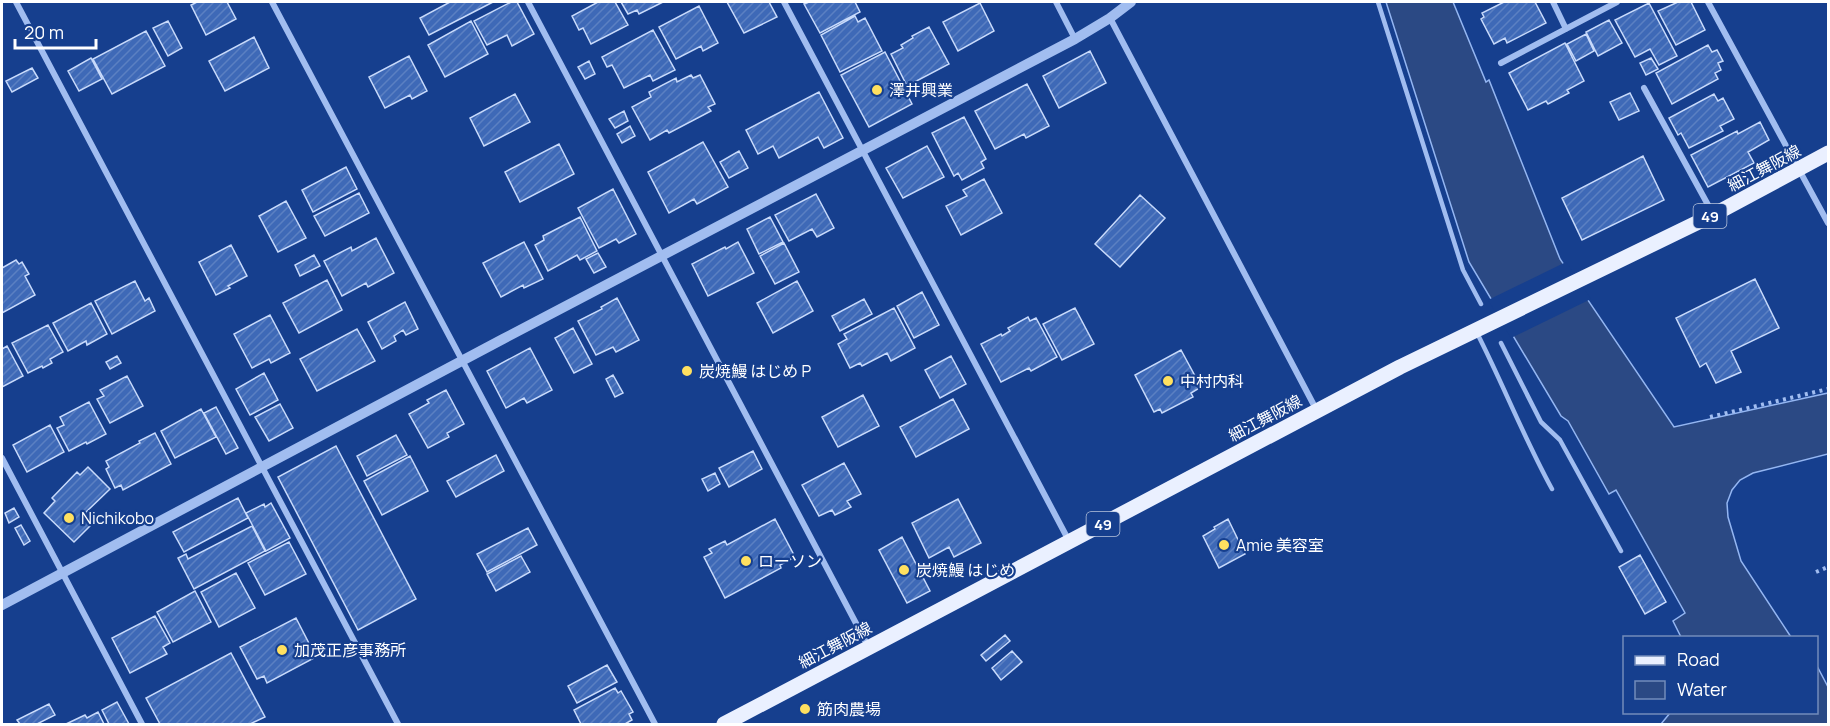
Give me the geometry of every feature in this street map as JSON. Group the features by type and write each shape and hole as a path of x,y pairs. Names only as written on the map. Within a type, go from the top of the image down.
{"main road":[{"name":"細江舞阪線","path":"724,724 1317,411 1479,328 1713,215 1828,153"}],"street":[{"path":"16,2 399,724"},
{"path":"272,2 655,724"},
{"path":"528,2 869,647"},
{"path":"784,2 1070,542"},
{"path":"1056,2 1075,39"},
{"path":"2,605 462,360 1075,39 1131,2"},
{"path":"1553,2 1566,29"},
{"path":"1501,63 1617,2"},
{"path":"1708,2 1828,223"},
{"path":"1110,18 1317,411"},
{"path":"1644,88 1713,215"},
{"path":"2,458 142,724"}],"lane":[{"path":"1378,2 1463,270 1480,303"},
{"path":"1479,328 1533,455 1552,489"},
{"path":"1501,343 1541,422 1560,440 1621,551"}],"path":[{"path":"1710,417 1828,389"},
{"path":"1816,572 1828,567"}],"water":[{"path":"1386,2 1453,2 1486,82 1489,80 1560,259 1674,427 1828,393 1828,454 1753,473 1740,480 1732,490 1727,503 1728,517 1741,561 1790,636 1680,636 1673,621 1685,613 1616,490 1609,494 1568,421 1561,416 1469,262"},
{"path":"1818,668 1828,687 1828,724 1661,724 1669,714 1818,714"}],"pier":[{"path":"1566,262 1591,299 1511,338 1488,300"}],"building":[{"path":"197,2 227,2 236,19 206,35 191,5"},
{"path":"450,2 493,2 429,35 420,18"},
{"path":"511,2 517,2 534,34 512,46 507,35 487,45 474,21"},
{"path":"598,2 615,2 628,25 591,44 583,28 579,30 572,16"},
{"path":"621,2 663,2 639,14 637,10 628,14"},
{"path":"727,2 769,2 777,17 744,33"},
{"path":"809,2 855,2 860,12 820,33 804,4"},
{"path":"1504,2 1535,2 1546,23 1507,43 1505,38 1494,44 1481,19 1484,17 1482,13"},
{"path":"1678,2 1691,2 1705,30 1676,45 1658,11"},
{"path":"980,3 994,31 958,51 943,22"},
{"path":"1649,3 1677,56 1659,65 1650,49 1635,57 1615,20"},
{"path":"699,6 718,43 703,51 701,46 676,59 659,27"},
{"path":"855,16 858,22 865,18 882,51 840,72 821,35"},
{"path":"1609,20 1622,43 1598,56 1586,32"},
{"path":"168,21 182,48 168,56 153,28"},
{"path":"471,21 488,54 445,77 428,45"},
{"path":"929,27 949,64 907,86 891,54 903,48 901,45 913,38 912,36"},
{"path":"653,30 675,70 653,81 650,75 624,88 612,65 607,67 602,57"},
{"path":"146,31 165,66 112,94 93,59"},
{"path":"1586,34 1594,51 1576,61 1567,44"},
{"path":"254,37 269,68 225,91 209,61"},
{"path":"1565,43 1584,81 1567,90 1569,93 1548,104 1546,101 1528,110 1509,73"},
{"path":"1708,45 1712,52 1717,50 1723,61 1718,63 1721,70 1715,73 1718,79 1672,104 1656,73"},
{"path":"1090,51 1106,83 1059,108 1043,76"},
{"path":"885,52 912,104 869,127 841,75"},
{"path":"409,56 427,91 412,99 410,95 385,108 369,77"},
{"path":"91,58 102,79 79,91 68,71"},
{"path":"1651,58 1658,69 1646,75 1640,63"},
{"path":"589,61 595,74 585,79 578,67"},
{"path":"32,68 38,78 12,92 6,81"},
{"path":"691,75 693,78 700,75 715,104 708,107 711,111 669,133 667,130 650,140 632,107 651,97 649,92 676,78 677,82"},
{"path":"1027,84 1049,126 1026,138 1024,134 995,149 975,111"},
{"path":"819,92 843,138 824,148 818,137 779,158 773,146 758,154 746,130"},
{"path":"1630,93 1639,111 1619,120 1610,102"},
{"path":"515,94 530,122 484,146 470,118"},
{"path":"1714,94 1718,101 1723,98 1734,119 1720,126 1723,131 1689,148 1681,133 1678,135 1669,118"},
{"path":"624,111 628,121 615,128 609,119"},
{"path":"964,117 986,159 981,162 984,168 962,180 958,173 954,176 932,133"},
{"path":"1760,122 1769,140 1748,152 1754,163 1708,187 1691,155 1737,131 1738,134"},
{"path":"630,126 635,136 622,143 617,134"},
{"path":"703,142 728,187 697,204 694,199 669,213 648,172"},
{"path":"559,144 574,174 520,202 505,172"},
{"path":"927,146 944,177 903,198 886,168"},
{"path":"739,151 748,168 729,178 720,162"},
{"path":"1643,156 1664,200 1582,240 1562,198"},
{"path":"346,167 357,189 313,212 302,190"},
{"path":"984,179 1002,213 961,235 946,206 967,196 963,190"},
{"path":"613,189 636,234 619,243 616,239 599,248 578,208"},
{"path":"359,193 369,213 325,236 314,216"},
{"path":"816,194 834,228 817,237 812,229 789,241 775,215"},
{"path":"1140,195 1165,218 1120,267 1095,244"},
{"path":"286,201 306,238 278,252 259,216"},
{"path":"580,217 597,251 580,260 577,255 548,271 535,245 544,240 543,236"},
{"path":"770,217 783,242 759,254 747,229"},
{"path":"376,238 394,273 368,287 366,283 342,296 324,261 351,247 352,251"},
{"path":"524,242 543,279 524,288 523,285 501,297 483,263"},
{"path":"738,242 754,273 708,296 692,264"},
{"path":"784,243 799,272 775,284 760,256"},
{"path":"231,245 247,276 216,295 199,262"},
{"path":"598,253 606,267 594,273 586,259"},
{"path":"314,255 320,266 300,276 295,265"},
{"path":"16,260 19,264 22,262 29,274 25,276 35,295 2,313 2,268"},
{"path":"1755,279 1779,328 1731,351 1741,372 1716,383 1706,363 1700,367 1676,318"},
{"path":"327,280 342,310 299,333 283,303"},
{"path":"135,281 145,301 149,298 155,311 112,334 95,301"},
{"path":"797,281 813,311 773,333 757,303"},
{"path":"922,292 939,325 914,338 897,306"},
{"path":"617,298 639,340 616,352 613,347 596,355 578,321 602,309 601,307"},
{"path":"864,299 872,314 840,331 832,316"},
{"path":"405,302 418,329 406,335 403,330 394,336 396,341 382,349 368,322"},
{"path":"91,303 107,334 87,345 86,341 68,351 53,323"},
{"path":"894,308 915,348 891,361 887,353 862,366 860,363 850,368 838,344 847,339 844,334"},
{"path":"1075,308 1094,344 1062,360 1043,324"},
{"path":"270,315 290,353 271,363 269,359 252,368 234,334"},
{"path":"1028,317 1030,321 1036,318 1057,357 1031,371 1029,368 1001,382 981,344 1001,334 1002,336 1010,331 1008,328"},
{"path":"48,325 63,352 50,359 52,363 28,373 12,343"},
{"path":"573,328 592,364 574,373 555,338"},
{"path":"357,329 375,361 317,391 300,359"},
{"path":"7,346 23,376 2,387 2,349"},
{"path":"530,348 552,390 527,403 524,398 506,408 487,371"},
{"name":"中村内科","path":"1181,350 1201,387 1191,393 1193,397 1162,413 1160,409 1154,412 1135,375"},
{"path":"117,356 121,363 110,369 106,362"},
{"path":"951,356 966,384 940,398 925,370"},
{"path":"264,373 278,400 250,415 236,389"},
{"path":"613,375 623,393 615,397 606,379"},
{"path":"127,376 143,406 110,423 97,399 104,396 100,390"},
{"path":"446,390 464,424 447,433 449,437 428,448 409,414 429,403 427,400"},
{"path":"863,395 879,426 838,447 822,417"},
{"path":"953,399 969,429 916,457 900,427"},
{"path":"89,402 106,434 69,451 57,428 64,425 60,417"},
{"path":"280,404 293,428 269,441 255,417"},
{"path":"216,407 238,448 226,454 204,413"},
{"path":"201,409 216,437 175,458 161,431"},
{"path":"50,425 64,452 27,472 13,445"},
{"path":"155,433 171,464 123,490 121,485 115,488 106,469 109,467 106,461"},
{"path":"396,435 407,455 367,476 357,456"},
{"path":"336,446 416,599 358,630 278,477"},
{"path":"753,451 762,469 729,487 719,468"},
{"path":"496,455 504,471 456,497 447,481"},
{"path":"410,456 428,491 382,515 364,481"},
{"path":"844,463 861,494 847,501 851,507 835,515 832,510 819,516 802,485"},
{"path":"88,467 110,489 85,513 94,522 74,542 44,513 55,501 52,498 77,472 80,475"},
{"path":"715,473 720,484 708,491 702,479"},
{"path":"238,498 248,518 184,552 173,532"},
{"path":"958,499 981,543 954,557 949,547 929,558 912,523"},
{"path":"271,503 290,538 266,551 246,513"},
{"path":"14,508 19,517 9,523 5,513"},
{"name":"ローソン","path":"775,519 795,557 780,565 781,568 725,598 704,557 712,553 709,549 725,541 727,545"},
{"name":"Amie 美容室","path":"1228,519 1245,554 1219,568 1203,536"},
{"path":"21,525 30,541 24,545 15,528"},
{"path":"252,526 265,551 194,589 178,558 186,554 188,559"},
{"path":"528,528 537,545 487,572 477,554"},
{"name":"炭焼鰻 はじめ","path":"902,537 930,591 907,603 879,550"},
{"path":"289,542 306,574 265,595 248,563"},
{"path":"1640,555 1666,602 1645,614 1619,567"},
{"path":"521,556 530,572 496,591 487,574"},
{"path":"236,573 255,608 219,627 201,592"},
{"path":"195,591 211,622 173,642 157,612"},
{"path":"155,616 170,643 163,647 167,654 130,673 112,638"},
{"path":"296,618 316,657 267,683 264,676 257,679 240,647"},
{"path":"1005,635 1010,641 986,661 981,655"},
{"path":"1012,651 1022,662 1001,680 992,668"},
{"path":"231,653 265,717 250,724 160,724 146,698"},
{"path":"607,665 617,682 577,703 568,686"},
{"path":"615,688 618,693 621,691 633,712 629,714 632,720 625,724 581,724 574,710"},
{"path":"117,702 129,724 109,724 102,710"},
{"path":"49,704 55,715 37,724 20,724 17,720"},
{"path":"98,712 104,724 66,724 85,715 87,718"}],"place":[{"name":"澤井興業","path":"877,90"},
{"name":"炭焼鰻 はじめ P","path":"687,371"},
{"name":"中村内科","path":"1168,381"},
{"name":"Nichikobo","path":"69,518"},
{"name":"Amie 美容室","path":"1224,545"},
{"name":"ローソン","path":"746,561"},
{"name":"炭焼鰻 はじめ","path":"904,570"},
{"name":"加茂正彦事務所","path":"282,650"},
{"name":"筋肉農場","path":"805,709"}]}
